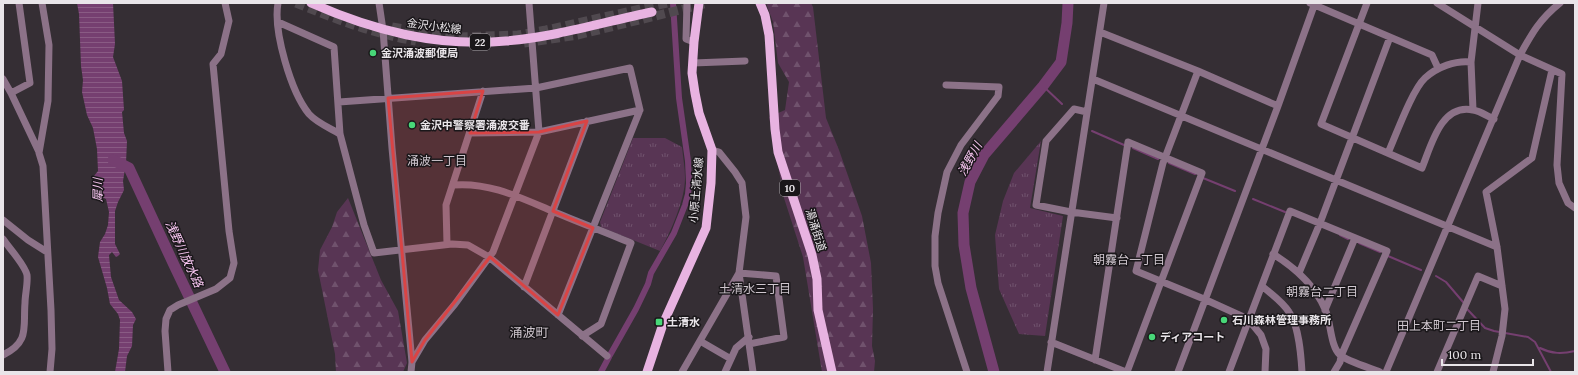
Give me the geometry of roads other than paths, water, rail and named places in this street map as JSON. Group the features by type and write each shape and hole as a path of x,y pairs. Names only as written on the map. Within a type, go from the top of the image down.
{"main road":[{"name":"金沢小松線","path":"311,3 361,24 383,30 436,40 466,42 506,41 531,38 652,12"},
{"name":"小原土清水線","path":"649,372 668,310 706,228 711,183 712,150 699,112 692,73 699,3"},
{"name":"湯涌街道","path":"760,3 765,15 769,35 778,152 812,255 817,279 818,310 832,372"}],"street":[{"path":"11,93 30,83 19,3"},
{"path":"39,153 48,101 49,45 42,3"},
{"path":"168,372 165,343 166,319 170,310 178,305 216,289 230,278 234,263 229,231 213,64 221,54 225,39 228,21 225,3"},
{"path":"278,3 278,22 281,50 291,78 304,107 317,121 340,134"},
{"path":"379,3 383,30 403,250 412,362 411,372"},
{"path":"412,362 425,340 455,304 489,257 515,196 539,132 529,3"},
{"path":"687,3 686,39 694,42"},
{"path":"1046,372 1104,3"},
{"path":"1367,3 1321,124 1422,168 1439,127 1450,114 1460,110 1473,110 1494,119"},
{"path":"1437,3 1520,55 1562,74 1557,165 1559,182 1568,203 1575,208"},
{"path":"1473,110 1471,62 1478,3"},
{"path":"1386,372 1520,55 1536,27 1546,14 1560,3"},
{"path":"1178,372 1204,299 1278,106 1313,4 1432,55 1438,68"},
{"path":"278,22 334,47 339,102 340,134 364,225 374,253 448,244 468,245 489,257 607,356"},
{"path":"1100,32 1198,71 1278,106"},
{"path":"1299,273 1320,223 1390,37"},
{"path":"693,63 744,61"},
{"path":"1388,153 1416,90 1425,78 1438,68 1462,61 1471,62"},
{"path":"339,102 536,88 630,68 640,110 558,315"},
{"path":"1493,372 1502,333 1505,309 1497,248 1486,192 1532,158 1552,70"},
{"path":"1198,71 1165,158 1136,271 1248,319 1261,335 1266,349 1265,372"},
{"path":"3,78 39,153 43,166 52,341 50,372"},
{"path":"1093,79 1497,248"},
{"path":"946,85 999,87 998,96 962,145 948,172 938,213 935,236 935,266 938,283 967,372"},
{"path":"448,244 446,205 483,92"},
{"path":"1087,112 1074,109 1046,141 1036,205 1071,212 1117,218"},
{"path":"470,133 539,132 640,110"},
{"path":"524,287 587,121"},
{"path":"1051,342 1094,360 1127,372 1202,173 1128,142 1094,360"},
{"path":"712,150 719,152 742,183 746,216 739,273 753,372"},
{"path":"452,185 469,184 487,186 631,243 601,324 582,336"},
{"path":"1229,372 1290,211 1387,251 1341,356 1340,362 1334,372"},
{"path":"3,220 28,240 47,252"},
{"path":"1326,310 1355,238"},
{"path":"3,239 27,275 25,308 26,330 19,343 3,355"},
{"path":"1273,254 1288,263 1299,273 1315,292 1326,310 1336,350 1341,356 1380,372"},
{"path":"726,372 736,348 749,341 784,337 776,276 739,273"},
{"path":"682,372 739,273"},
{"path":"1437,372 1478,276 1502,286"},
{"path":"1262,286 1276,297 1290,312 1298,335 1302,372"},
{"path":"700,341 731,359"}],"water":[{"name":"犀川","path":"77,3 113,3 115,44 113,57 122,81 124,110 122,112 124,133 127,141 123,181 124,190 115,211 115,244 120,254 116,257 112,252 109,255 111,277 119,300 132,312 136,319 133,325 132,346 127,356 125,372 115,372 119,349 120,320 118,314 110,304 98,257 100,242 108,225 109,212 106,199 92,192 95,189 94,176 98,171 97,149 93,128 87,115 82,92 83,80"}],"waterway":[{"path":"610,355 636,309 648,284 651,273 674,233 688,194 688,161 679,98 673,3"},
{"name":"浅野川","path":"994,372 971,288 964,245 963,213 970,182 984,155 1043,86 1061,62 1067,23 1068,3"},
{"path":"1043,86 1062,104"},
{"path":"1092,131 1124,145"},
{"path":"1133,148 1158,159"},
{"name":"浅野川放水路","path":"113,160 129,168 225,372"},
{"path":"1169,163 1195,174"},
{"path":"1203,178 1235,191"},
{"path":"1253,199 1285,212"},
{"path":"1340,235 1348,239"},
{"path":"1359,243 1380,252"},
{"path":"1388,256 1421,270"},
{"path":"1436,276 1446,282 1463,302"},
{"path":"1467,309 1485,328 1528,337 1535,342 1551,372"},
{"path":"1540,348 1557,353 1575,351"},
{"path":"601,372 609,357"}],"tunnel":[{"path":"296,3 355,25 416,41"},
{"path":"392,27 459,37 518,35 667,3"},
{"path":"524,43 578,35 708,3"}],"place":[{"name":"金沢涌波郵便局","path":"373,53"},
{"name":"金沢中警察署涌波交番","path":"412,125"},
{"name":"石川森林管理事務所","path":"1224,320"},
{"name":"土清水","path":"659,322"},
{"name":"ディアコート","path":"1152,337"}],"district":[{"name":"涌波一丁目","path":"437,161"},
{"name":"朝霧台一丁目","path":"1129,260"},
{"name":"土清水三丁目","path":"755,289"},
{"name":"朝霧台二丁目","path":"1322,292"},
{"name":"田上本町二丁目","path":"1439,326"},
{"name":"涌波町","path":"529,332"}]}
